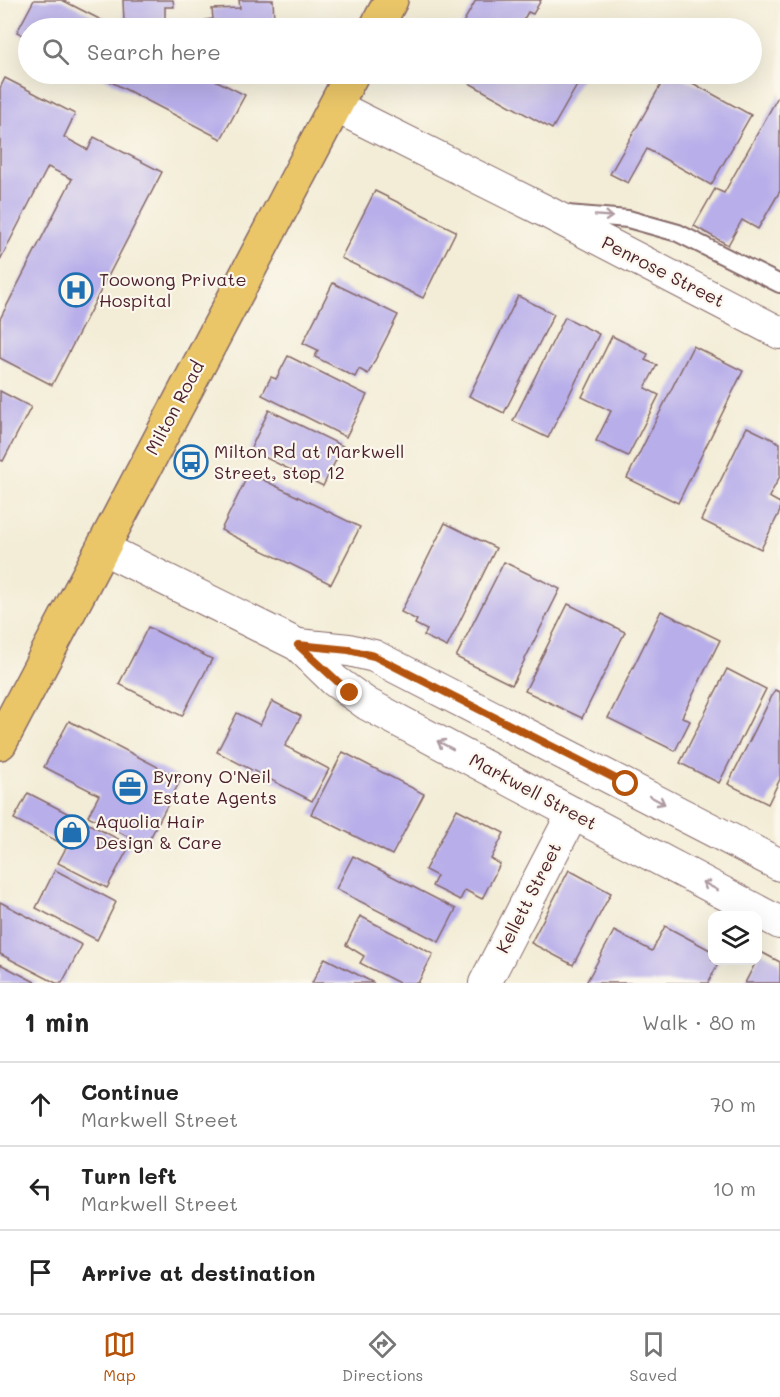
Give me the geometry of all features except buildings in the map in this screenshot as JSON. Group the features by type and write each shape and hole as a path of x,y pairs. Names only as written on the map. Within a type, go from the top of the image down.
{"main road":[{"path":"381,18 391,0"},
{"name":"Milton Road","path":"0,743 347,84"}],"street":[{"name":"Penrose Street","path":"335,106 545,211 780,333"},
{"name":"Markwell Street","path":"102,549 298,645 335,681 367,704 780,923"},
{"name":"Markwell Street","path":"298,645 349,650 374,656 780,865"},
{"name":"Kellett Street","path":"485,983 573,813"}],"lane":[{"name":"Penrose Street","path":"545,211 628,219 662,227 780,284"}],"place":[{"name":"Toowong Private Hospital","path":"76,290"},
{"name":"Milton Rd at Markwell Street, stop 12","path":"191,462"},
{"name":"Byrony O'Neil Estate Agents","path":"130,787"},
{"name":"Aquolia Hair Design & Care","path":"72,832"}],"route":[{"path":"350,693 298,645 349,650 374,656 626,784"}]}
